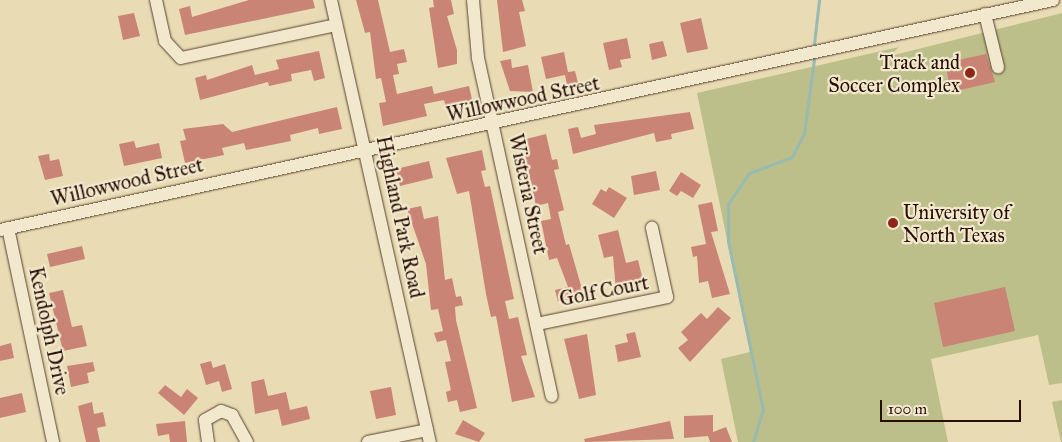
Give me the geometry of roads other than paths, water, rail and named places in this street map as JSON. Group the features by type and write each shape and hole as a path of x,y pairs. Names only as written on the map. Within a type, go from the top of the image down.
{"street":[{"path":"156,0 165,40 181,58 336,25"},
{"name":"Highland Park Road","path":"331,0 367,152 428,436"},
{"name":"Wisteria Street","path":"473,0 478,58 494,122 552,396"},
{"name":"Willowwood Street","path":"4,229 367,152 494,122 1053,0"},
{"path":"985,14 998,68"},
{"name":"Golf Court","path":"537,324 668,297 652,228"},
{"name":"Kendolph Drive","path":"4,229 53,442"},
{"path":"208,442 205,420 221,411 232,415 247,442"},
{"path":"368,442 428,436"}],"waterway":[{"path":"814,44 819,0"},
{"path":"753,442 763,410 728,241 728,204 749,173 792,157 804,133 814,59"}],"place":[{"name":"Track and Soccer Complex","path":"970,73"},
{"name":"University of North Texas","path":"893,223"}]}
